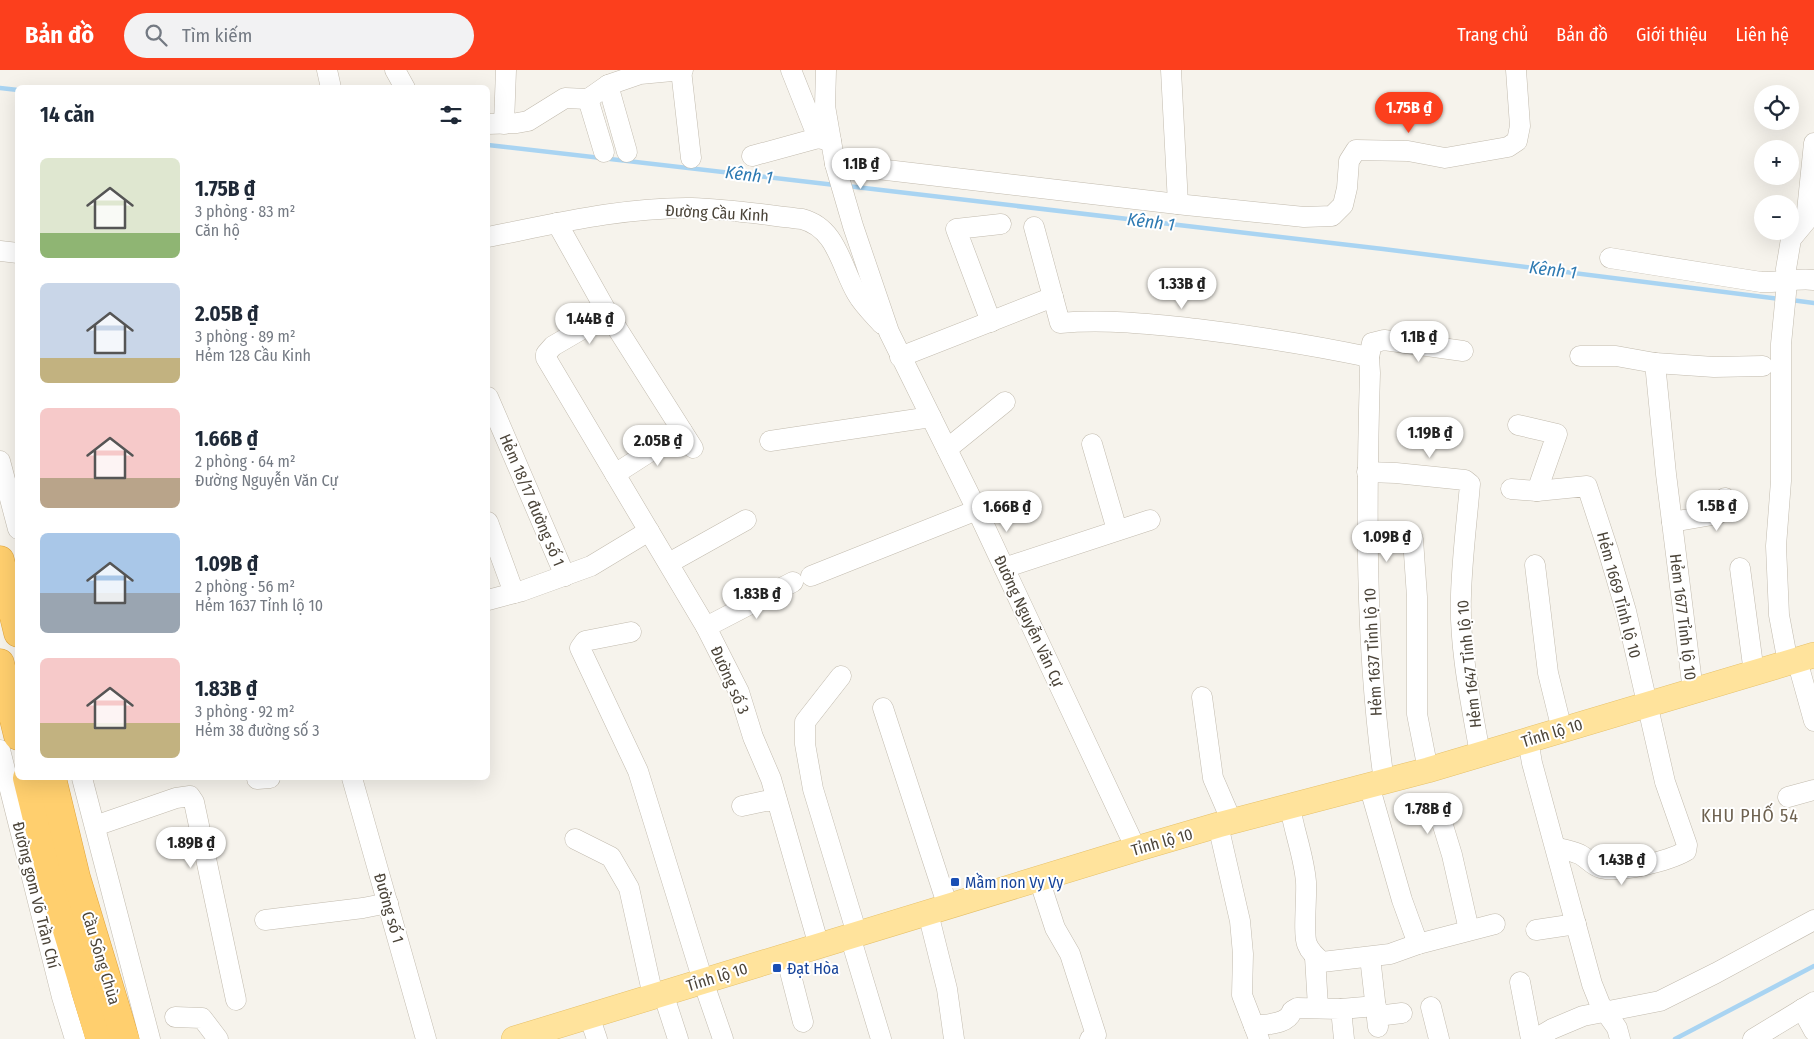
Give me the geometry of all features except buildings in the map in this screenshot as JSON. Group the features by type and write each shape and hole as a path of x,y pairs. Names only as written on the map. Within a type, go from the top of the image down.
{"highway":[{"path":"0,560 15,621"},
{"path":"0,663 15,724"},
{"path":"28,780 64,881"},
{"path":"52,780 64,881"},
{"name":"Cầu Sông Chùa","path":"64,881 100,1039"},
{"name":"Cầu Sông Chùa","path":"64,881 126,1039"}],"main road":[{"name":"Tỉnh lộ 10","path":"514,1039 593,1028 658,995 853,935 1136,849 1428,770 1800,659"}],"street":[{"path":"327,70 330,85"},
{"path":"395,70 403,85"},
{"path":"506,70 496,93 496,124 528,121 564,98 588,99 608,85 639,72 682,70 691,158"},
{"path":"791,70 824,139"},
{"path":"824,139 826,70"},
{"path":"1171,70 1178,204"},
{"path":"835,164 1178,204 1304,217 1332,216 1343,205 1347,188 1349,161 1356,150 1408,151 1445,158 1508,147 1517,141 1520,126 1516,70"},
{"path":"608,85 627,152"},
{"path":"588,99 604,152"},
{"path":"752,156 824,139"},
{"name":"Đường Nguyễn Văn Cự","path":"824,139 835,164 853,226 889,332 977,510 1136,849"},
{"path":"1814,143 1806,221 1791,239 1786,269 1787,281 1780,362 1781,482 1776,546 1779,615 1800,659 1814,721"},
{"name":"Đường Cầu Kinh","path":"490,237 557,223 627,212 692,208 812,221 829,236 858,295 889,332"},
{"path":"557,223 608,314 693,448"},
{"path":"990,322 956,229 1001,224"},
{"path":"1034,227 1060,322 1093,320 1171,326 1370,350 1384,340 1464,351"},
{"path":"0,250 15,253"},
{"path":"1610,258 1761,282 1778,283 1803,279 1814,280"},
{"path":"900,357 1053,297"},
{"name":"Đường số 3","path":"608,314 553,346 546,354 546,358 706,627 739,692 771,779 819,946"},
{"name":"Hẻm 1637 Tỉnh lộ 10","path":"1370,350 1367,472 1372,646 1377,731 1377,783 1402,900 1418,944"},
{"path":"1580,356 1616,356 1655,363 1714,367 1763,366"},
{"name":"Hẻm 1677 Tỉnh lộ 10","path":"1655,363 1693,691"},
{"name":"Hẻm 18/17 đường số 1","path":"490,402 565,576"},
{"path":"947,448 1005,402"},
{"path":"770,441 931,417"},
{"path":"1511,489 1537,490 1557,434 1518,425"},
{"path":"615,474 682,431"},
{"path":"1092,444 1118,530"},
{"path":"0,461 15,518"},
{"name":"Hẻm 1647 Tỉnh lộ 10","path":"1367,472 1466,480 1470,484 1461,595 1462,635 1480,754"},
{"name":"Hẻm 1669 Tỉnh lộ 10","path":"1537,490 1587,486 1626,611 1664,782 1687,845 1686,851 1671,858 1649,864 1610,870 1598,867 1581,855 1556,847"},
{"path":"1672,522 1718,514 1724,505 1725,498"},
{"path":"706,627 802,579 977,510"},
{"path":"668,563 746,520"},
{"path":"1004,568 1150,520"},
{"path":"490,527 514,593"},
{"path":"490,599 591,566 649,531"},
{"path":"1413,539 1417,598 1417,714 1428,770"},
{"path":"1535,564 1548,673 1562,730"},
{"path":"1740,568 1754,673"},
{"path":"631,632 586,640 580,648 638,771 703,981 723,1039"},
{"path":"842,676 805,722 805,744 813,788 882,1039"},
{"path":"1202,698 1214,778 1225,824 1240,920 1243,954 1242,995 1256,1032 1284,1021 1297,1008 1341,1009 1377,1017 1402,1013"},
{"path":"883,708 938,910 954,1039"},
{"path":"1528,740 1592,984 1600,1004 1614,1026"},
{"name":"Đường gom Võ Trần Chí","path":"0,750 74,1039"},
{"path":"83,780 150,1039"},
{"name":"Đường số 1","path":"353,780 426,1039"},
{"path":"1788,797 1814,790"},
{"path":"95,826 176,798 190,796 194,802 236,1000"},
{"path":"742,806 765,801 777,801"},
{"path":"1290,806 1294,829 1302,853 1306,882 1307,944 1315,957 1322,962 1370,958 1390,954 1418,944 1495,924"},
{"path":"1437,806 1452,855 1469,930"},
{"path":"575,839 611,856 629,888 658,995 678,1039"},
{"path":"1039,879 1055,928 1072,962 1096,1035 1090,1039"},
{"path":"265,920 363,908 388,903"},
{"path":"1535,1039 1552,1029 1583,1016 1614,1026 1814,920"},
{"path":"1536,930 1576,924"},
{"path":"786,956 802,1022"},
{"path":"1315,957 1318,1008"},
{"path":"1370,958 1377,1017"},
{"path":"1520,982 1531,1039"},
{"path":"1760,1037 1808,1005 1814,1031"},
{"path":"1431,1007 1439,1039"},
{"path":"1341,1009 1344,1039"},
{"path":"176,1017 202,1018 218,1039"}],"waterway":[{"name":"Kênh 1","path":"0,88 15,90"},
{"name":"Kênh 1","path":"490,145 835,185"},
{"name":"Kênh 1","path":"847,186 1383,249 1780,299"},
{"name":"Kênh 1","path":"1791,300 1814,303"},
{"path":"1675,1039 1814,966"}],"place":[{"name":"Mầm non Vy Vy","path":"955,882"},
{"name":"Đạt Hòa","path":"777,968"}],"district":[{"name":"KHU PHỐ 54","path":"1750,816"}]}
